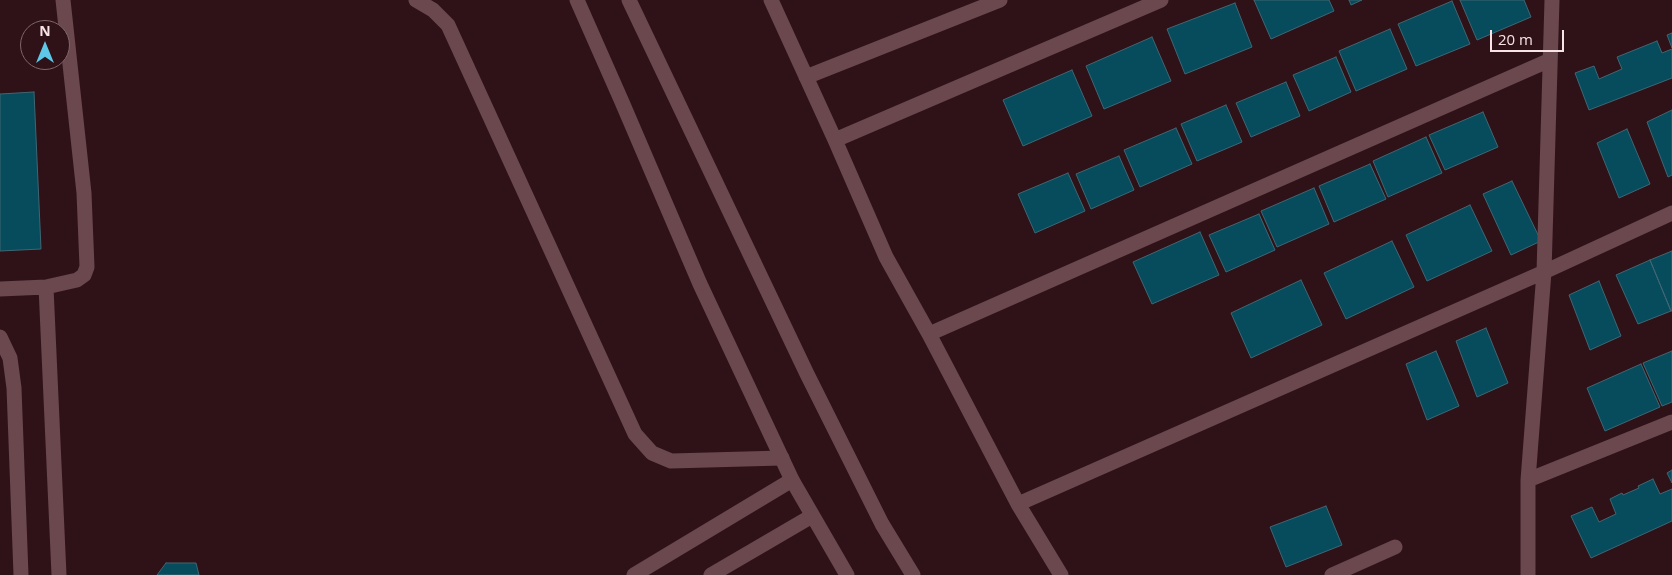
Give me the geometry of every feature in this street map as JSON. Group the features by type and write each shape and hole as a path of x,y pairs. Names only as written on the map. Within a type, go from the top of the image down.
{"street":[{"path":"0,289 46,287 77,280 84,275 87,267 84,193 63,0"},
{"path":"416,0 433,10 448,25 635,434 652,453 671,461 782,458"},
{"path":"577,0 700,284 792,480 848,575"},
{"path":"629,0 807,374 882,524 913,575"},
{"path":"771,0 886,257 929,334 1018,504 1061,575"},
{"path":"806,77 1000,0"},
{"path":"835,140 1161,0"},
{"path":"1528,575 1528,480 1544,272 1552,0"},
{"path":"929,334 1550,60"},
{"path":"1018,504 1544,272 1672,213"},
{"path":"46,287 59,575"},
{"path":"0,338 10,358 14,388 20,575"},
{"path":"1528,480 1672,422"},
{"path":"634,575 792,480"},
{"path":"711,575 812,516"},
{"path":"1332,575 1395,548"}],"building":[{"path":"1254,0 1329,0 1334,11 1271,39"},
{"path":"1349,0 1362,0 1351,5"},
{"path":"1460,0 1524,0 1531,17 1477,40"},
{"path":"1452,1 1470,44 1416,66 1398,24"},
{"path":"1235,3 1252,47 1185,74 1167,29"},
{"path":"1390,29 1407,69 1356,91 1339,51"},
{"path":"1672,33 1672,48 1667,35"},
{"path":"1152,37 1171,81 1104,109 1086,66"},
{"path":"1657,41 1662,53 1672,49 1672,78 1589,110 1575,73 1594,66 1599,79 1622,69 1617,57"},
{"path":"1336,57 1351,92 1309,111 1293,75"},
{"path":"1072,70 1092,116 1023,146 1003,100"},
{"path":"1286,82 1300,116 1251,137 1236,103"},
{"path":"34,92 41,249 0,251 0,94"},
{"path":"1226,105 1242,142 1197,161 1181,124"},
{"path":"1672,110 1672,175 1668,177 1647,122"},
{"path":"1483,112 1498,147 1445,170 1429,135"},
{"path":"1176,128 1192,164 1140,187 1124,150"},
{"path":"1627,129 1650,184 1619,198 1597,143"},
{"path":"1426,137 1442,173 1388,197 1373,161"},
{"path":"1119,156 1134,190 1091,209 1076,174"},
{"path":"1370,164 1386,199 1334,222 1319,186"},
{"path":"1068,173 1085,211 1035,233 1018,194"},
{"path":"1512,181 1541,241 1511,255 1483,194"},
{"path":"1314,188 1329,224 1277,247 1261,211"},
{"path":"1470,205 1492,251 1427,281 1406,235"},
{"path":"1259,214 1275,250 1226,272 1209,235"},
{"path":"1200,232 1219,275 1152,304 1133,262"},
{"path":"1392,241 1414,287 1346,319 1324,273"},
{"path":"1672,251 1672,311 1671,311 1650,260"},
{"path":"1650,260 1671,311 1638,324 1616,275"},
{"path":"1301,280 1322,325 1251,358 1231,313"},
{"path":"1599,281 1621,336 1590,350 1569,295"},
{"path":"1486,328 1508,383 1477,397 1456,341"},
{"path":"1436,351 1459,406 1427,420 1406,364"},
{"path":"1672,351 1672,402 1662,406 1643,363"},
{"path":"1641,364 1660,407 1605,431 1587,388"},
{"path":"1672,470 1672,483 1667,473"},
{"path":"1653,479 1660,494 1672,489 1672,521 1591,558 1571,516 1592,507 1599,522 1616,514 1610,499 1639,488 1638,486"},
{"path":"1326,506 1342,545 1286,567 1270,527"},
{"path":"166,563 196,563 199,575 157,575"}]}
